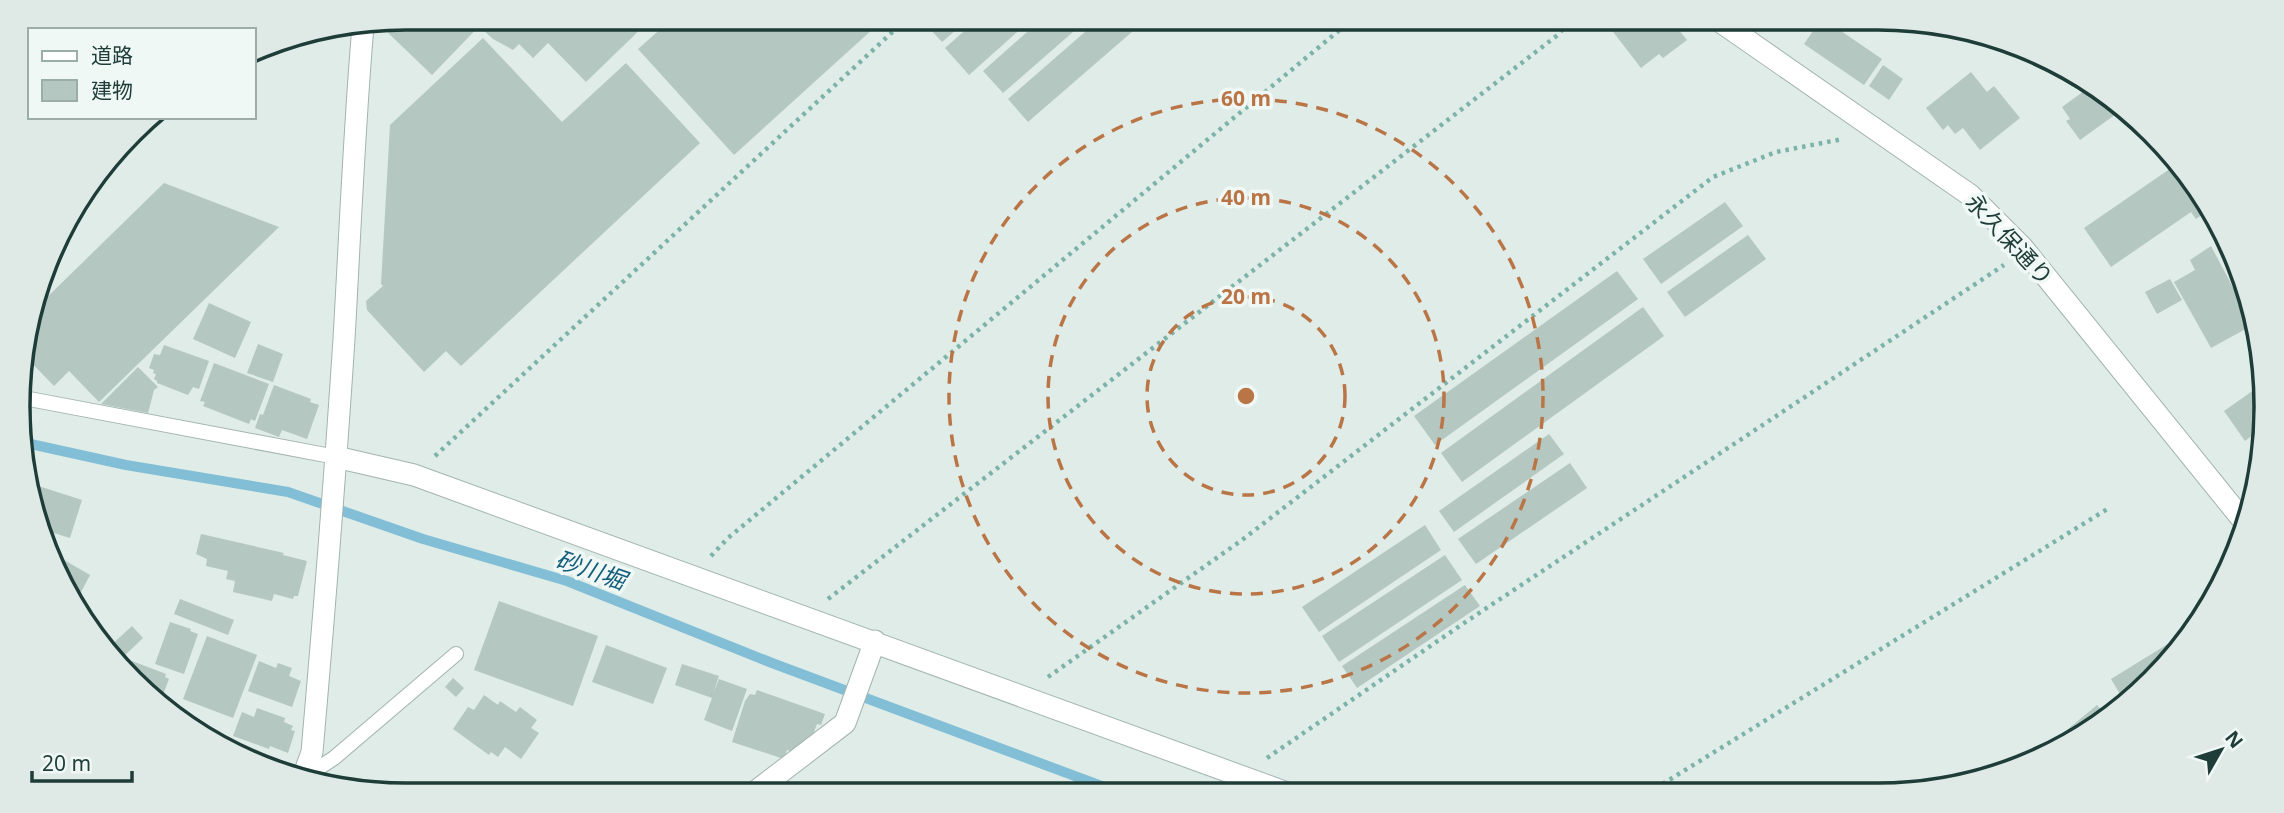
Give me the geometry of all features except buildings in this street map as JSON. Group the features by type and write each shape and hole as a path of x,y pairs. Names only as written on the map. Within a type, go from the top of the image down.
{"street":[{"name":"永久保通り","path":"1732,30 1970,195 2024,248 2238,514"},
{"path":"306,769 312,752 329,551 353,143 362,33"},
{"path":"335,464 414,475 805,616 873,648 1022,696 1259,783"},
{"path":"767,783 845,723 873,648"}],"lane":[{"path":"30,399 335,464"},
{"path":"314,771 334,758 456,654"}],"path":[{"path":"414,475 895,30"},
{"path":"694,576 728,538 1340,30"},
{"path":"805,616 1562,30"},
{"path":"1022,696 1242,540 1713,177 1776,152 1881,132"},
{"path":"1240,777 1464,623 1998,271 2024,248"},
{"path":"1664,783 2109,508"}],"waterway":[{"name":"砂川堀","path":"32,444 126,465 288,492 423,539 567,581 772,663 1094,783"}]}
